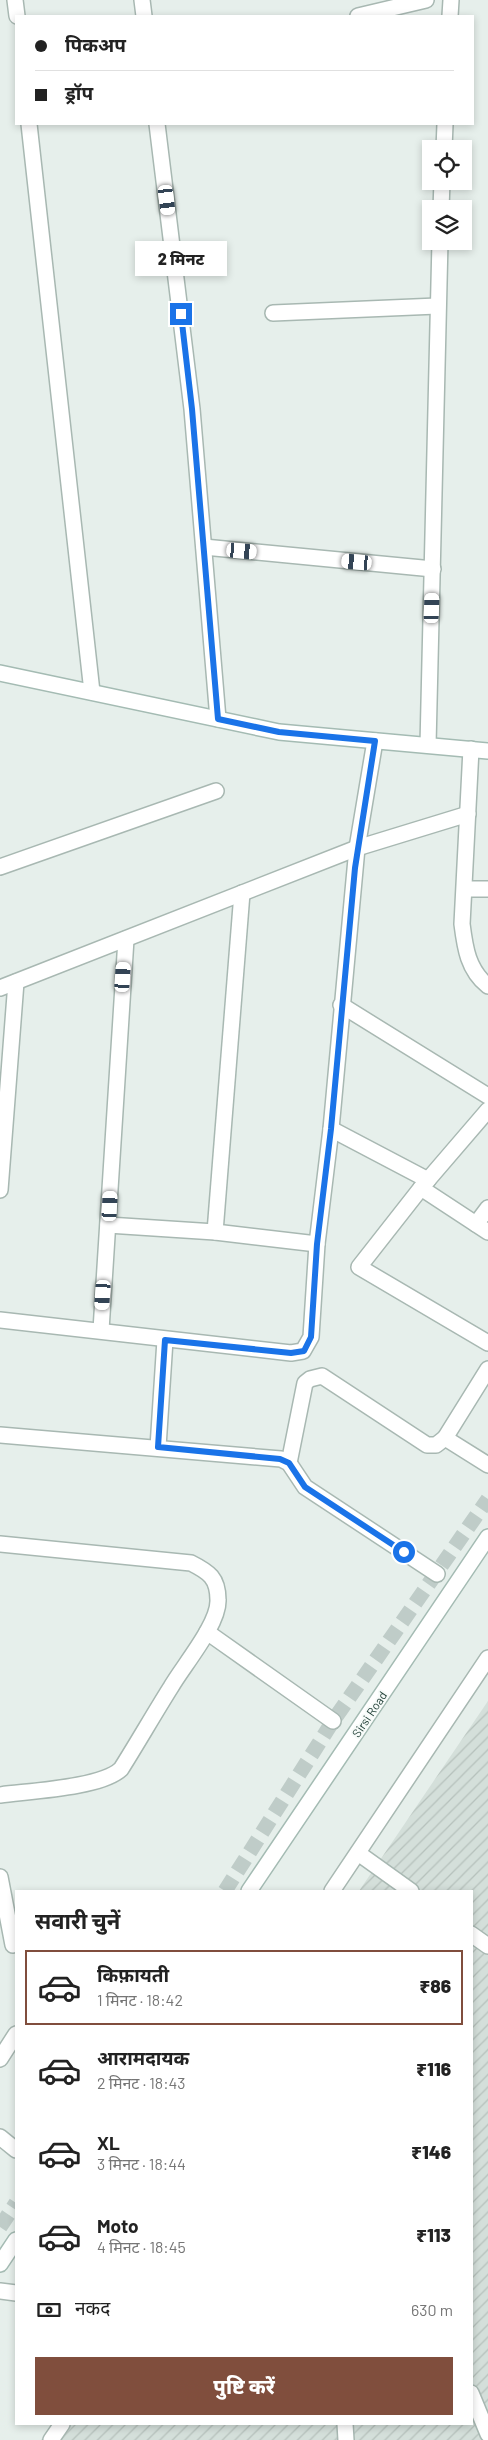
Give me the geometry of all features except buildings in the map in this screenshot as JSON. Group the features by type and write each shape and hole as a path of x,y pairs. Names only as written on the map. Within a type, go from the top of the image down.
{"street":[{"path":"15,0 17,15"},
{"path":"142,0 144,15"},
{"path":"362,15 426,0"},
{"path":"450,15 451,0"},
{"path":"29,125 92,692"},
{"path":"157,125 192,409 218,719"},
{"path":"444,140 445,125"},
{"path":"428,745 440,250"},
{"path":"273,313 437,306"},
{"path":"204,547 433,569"},
{"path":"0,673 279,732 488,751"},
{"path":"0,1320 291,1353 304,1351 311,1337 317,1244 331,1129 341,1005 358,848 375,741"},
{"path":"472,750 462,924 465,947 473,971 488,986"},
{"path":"0,866 216,791"},
{"path":"0,988 358,848 468,814"},
{"path":"465,890 488,889"},
{"path":"214,1232 242,893"},
{"path":"101,1330 126,939"},
{"path":"0,1190 16,982"},
{"path":"341,1005 488,1096"},
{"path":"488,1110 425,1184 359,1267 488,1343"},
{"path":"331,1129 425,1184 482,1228 488,1208"},
{"path":"108,1225 214,1232 317,1244"},
{"path":"158,1447 165,1340"},
{"path":"289,1463 305,1383 316,1376 322,1376 427,1445 436,1445 445,1438 488,1370"},
{"path":"0,1435 275,1457 289,1463 305,1487 437,1574"},
{"path":"445,1438 488,1465"},
{"name":"Sirsi Road","path":"250,1890 488,1537"},
{"path":"0,1544 192,1563 209,1572 217,1589 218,1602 207,1632 171,1685 121,1769 115,1775 96,1782 0,1795"},
{"path":"207,1632 333,1722"},
{"path":"333,1890 488,1658"},
{"path":"358,1853 410,1890"},
{"path":"0,1877 10,1945"},
{"path":"473,1935 488,1946"},
{"path":"0,2059 15,2036"},
{"path":"0,2137 15,2149"},
{"path":"0,2264 15,2242"},
{"path":"0,2291 15,2293"},
{"path":"473,2398 488,2434"},
{"path":"51,2440 61,2425"},
{"path":"345,2425 346,2440"}],"shaded area":[{"path":"488,1701 488,2440 41,2440 51,2425 473,2425 473,1890 360,1890"}],"tunnel":[{"path":"226,1890 333,1721 488,1499"},
{"path":"0,2227 15,2204"}],"route":[{"path":"181,314 192,409 218,719 279,732 375,741 355,868 331,1129 317,1244 311,1337 304,1351 291,1353 165,1340 158,1447 275,1457 280,1459 289,1463 305,1487 404,1552"}]}
